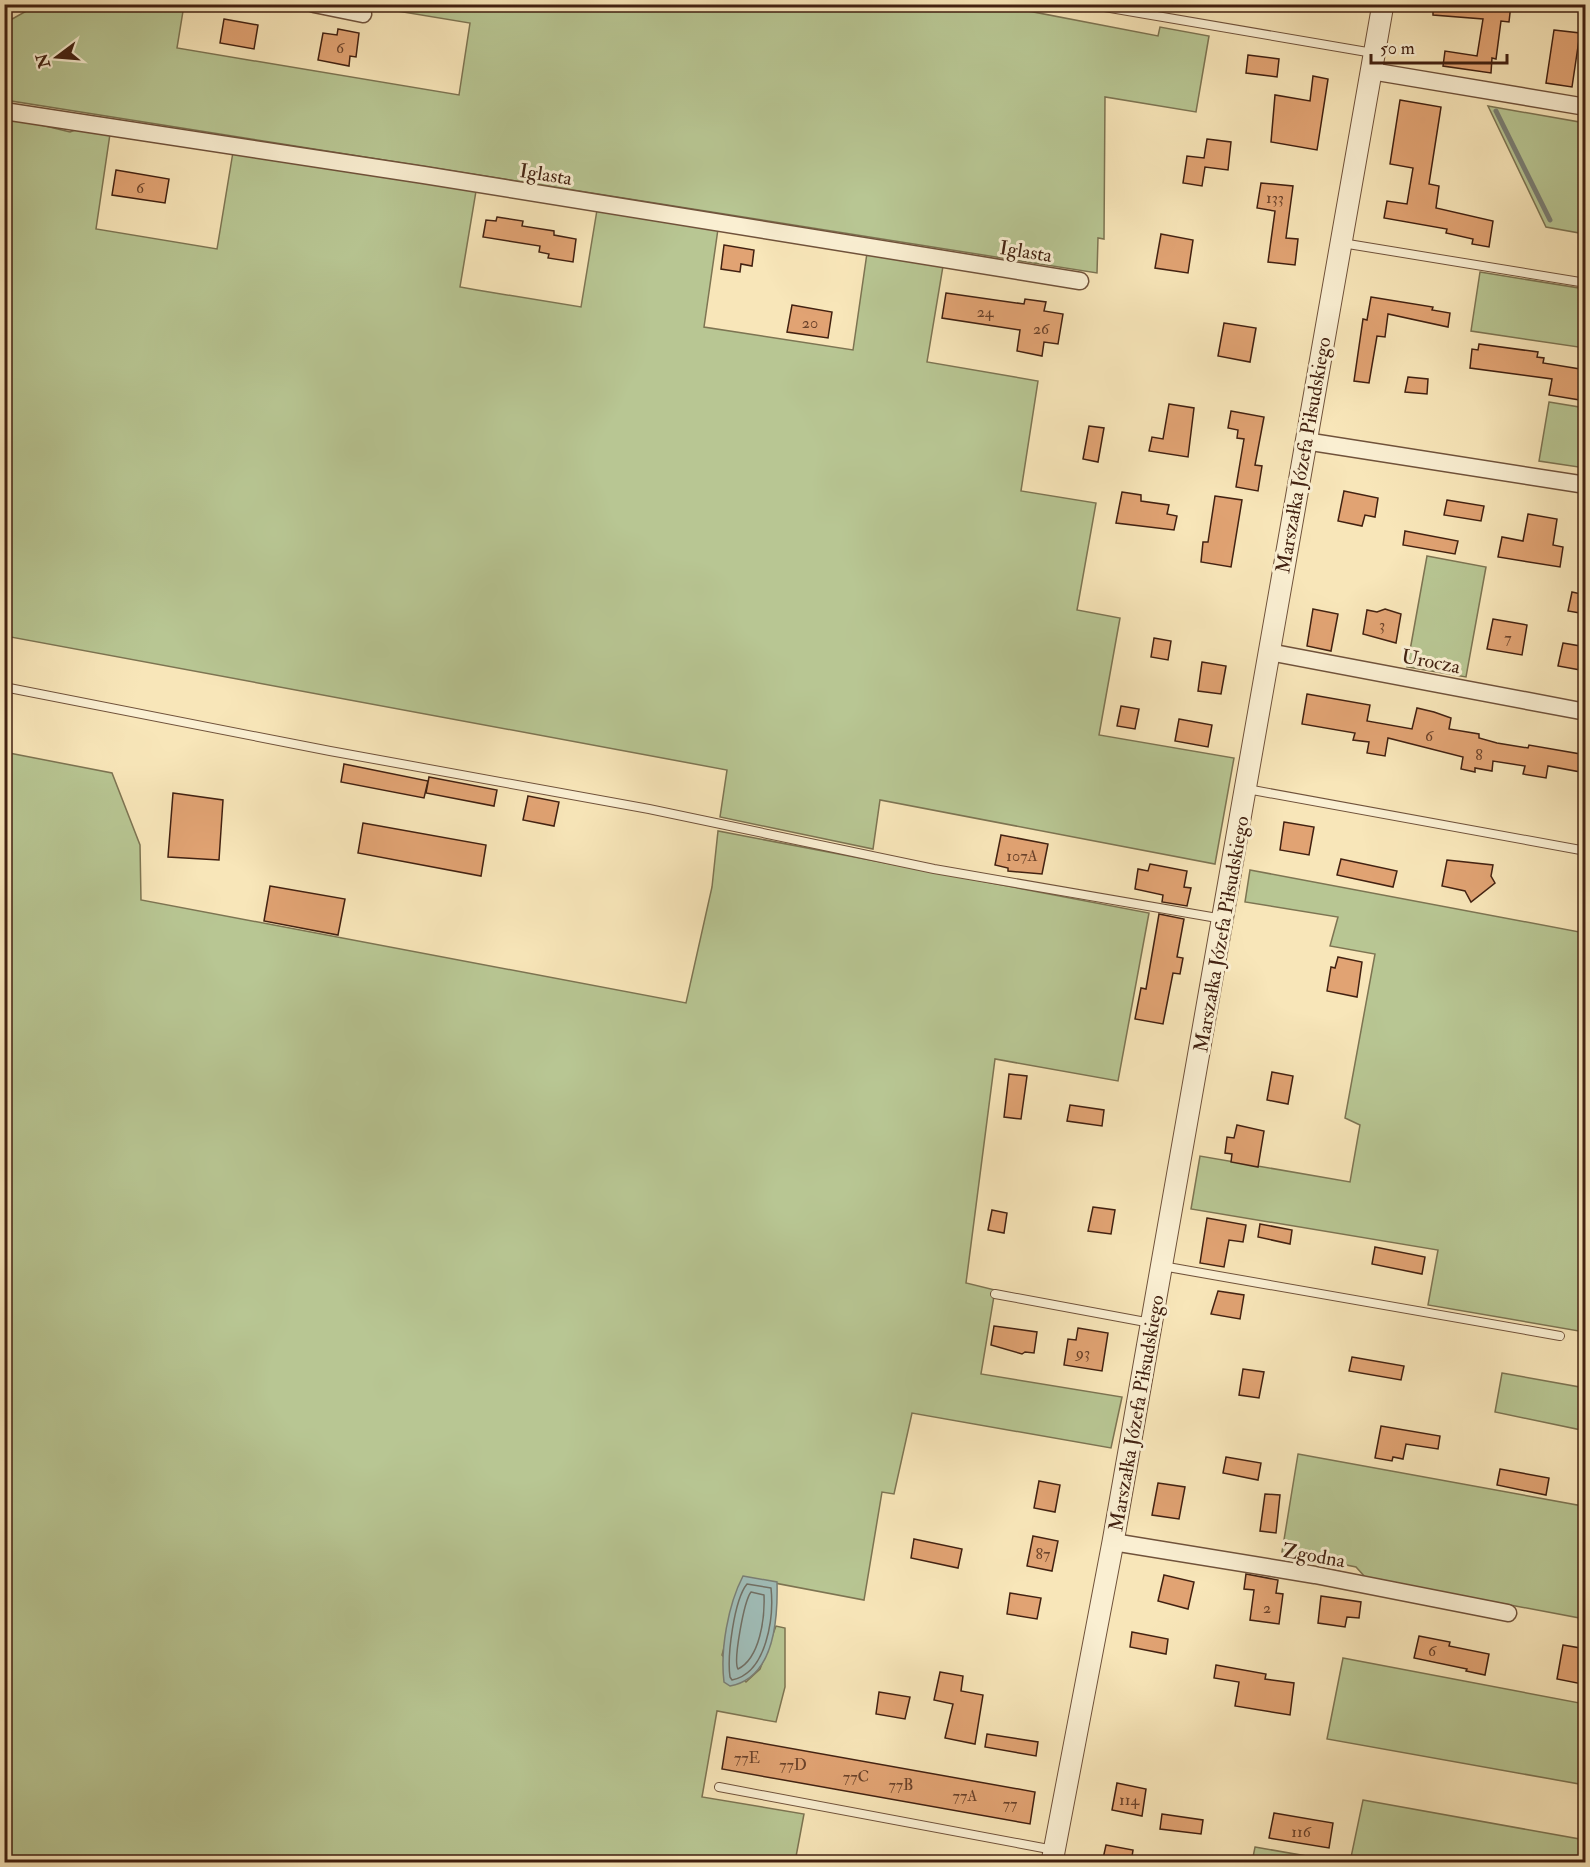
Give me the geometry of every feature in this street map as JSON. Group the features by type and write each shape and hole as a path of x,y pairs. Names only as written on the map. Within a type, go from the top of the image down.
{"street":[{"path":"314,4 363,14"},
{"name":"Marszałka Józefa Piłsudskiego","path":"1053,1856 1113,1542 1383,4"},
{"path":"1372,62 1586,107"},
{"name":"Iglasta","path":"4,111 424,175 1080,281"},
{"path":"1305,441 1586,485"},
{"name":"Urocza","path":"1269,652 1586,712"},
{"name":"Zgodna","path":"1113,1542 1315,1575 1508,1613"}],"lane":[{"path":"1087,4 1372,62"},
{"path":"1341,243 1586,283"},
{"path":"4,687 330,751 649,809 934,868 1224,919"},
{"path":"1246,789 1586,851"},
{"path":"1162,1266 1560,1336"},
{"path":"995,1294 1152,1323"},
{"path":"719,1787 1053,1856"}],"green space":[{"path":"992,4 1158,36 1160,27 1209,36 1196,112 1105,97 1104,239 1098,238 1097,273 5,100 5,23 37,5 184,5 177,48 459,95 470,23 361,5"},
{"path":"1488,106 1585,123 1585,234 1546,227"},
{"path":"4,116 70,132 78,129 110,134 96,229 217,249 233,152 476,191 460,287 581,307 597,210 718,229 704,327 853,350 867,253 943,266 927,362 1038,381 1021,491 1096,503 1077,610 1120,618 1099,735 1234,758 1215,864 880,800 873,849 720,817 727,770 5,636"},
{"path":"1480,272 1585,289 1585,348 1471,331"},
{"path":"1549,402 1585,408 1585,468 1539,461"},
{"path":"1427,556 1486,567 1466,677 1407,667"},
{"path":"4,752 112,773 140,845 141,900 686,1003 712,887 718,831 1149,913 1118,1081 995,1059 966,1283 995,1290 981,1374 1122,1397 1111,1448 912,1413 894,1494 882,1492 864,1600 743,1577 722,1655 746,1682 760,1669 776,1626 785,1628 785,1687 776,1722 717,1711 702,1797 804,1814 795,1862 5,1862"},
{"path":"1250,870 1585,933 1585,1332 1428,1305 1438,1250 1191,1209 1200,1156 1350,1182 1360,1125 1345,1118 1375,954 1330,946 1338,917 1245,902"},
{"path":"1585,1332 1585,1349 1580,1348"},
{"path":"1502,1373 1585,1388 1585,1445 1581,1430 1495,1412"},
{"path":"1298,1454 1583,1506 1585,1492 1585,1619 1366,1578 1356,1567 1282,1552"},
{"path":"1343,1658 1585,1704 1585,1785 1327,1739"},
{"path":"1363,1800 1585,1840 1585,1862 1350,1862"},
{"path":"1255,1847 1341,1862 1252,1862"}],"water":[{"path":"743,1576 777,1582 776,1613 771,1645 765,1659 756,1672 745,1681 730,1686 724,1682 724,1642 733,1600"}],"building":[{"path":"1433,4 1511,4 1509,22 1501,21 1496,59 1492,58 1491,73 1443,66 1445,51 1477,56 1483,19 1433,15"},
{"path":"224,19 258,25 254,49 220,43"},
{"path":"338,29 359,33 356,57 350,56 349,66 318,60 323,33 337,35"},
{"path":"1554,30 1580,33 1572,87 1546,83"},
{"path":"1248,55 1279,59 1277,77 1246,73"},
{"path":"1313,76 1328,79 1317,150 1271,142 1275,95 1310,101"},
{"path":"1400,100 1441,107 1429,184 1439,186 1436,208 1493,221 1489,247 1472,244 1473,239 1446,233 1447,229 1384,218 1387,201 1407,204 1413,168 1390,164"},
{"path":"1207,139 1231,142 1228,170 1205,167 1202,186 1183,183 1187,156 1204,158"},
{"path":"116,170 169,179 165,203 112,195"},
{"path":"1261,183 1293,186 1286,238 1298,239 1295,265 1268,262 1275,211 1257,208"},
{"path":"497,217 523,221 522,226 554,231 554,235 576,239 573,262 548,258 549,254 539,252 540,246 483,237 486,220 496,221"},
{"path":"1161,234 1193,240 1188,273 1155,268"},
{"path":"724,245 754,250 752,266 741,264 740,272 721,269"},
{"path":"946,293 1024,304 1025,299 1046,302 1044,311 1063,314 1058,344 1044,342 1042,356 1017,351 1020,330 942,318"},
{"path":"1371,297 1433,307 1432,310 1450,313 1448,327 1388,314 1385,337 1377,336 1369,383 1354,381 1363,319 1367,320"},
{"path":"792,305 832,312 828,338 787,332"},
{"path":"1224,323 1256,328 1250,362 1218,356"},
{"path":"1479,344 1538,352 1537,357 1544,358 1543,363 1586,370 1586,401 1549,395 1552,379 1470,368 1472,349 1478,350"},
{"path":"1408,377 1428,379 1427,394 1405,392"},
{"path":"1169,404 1194,408 1188,457 1149,451 1152,437 1163,439"},
{"path":"1231,411 1264,417 1255,465 1262,466 1258,491 1236,487 1244,439 1237,438 1238,430 1228,428"},
{"path":"1089,426 1104,428 1098,462 1083,459"},
{"path":"1344,491 1378,498 1375,517 1365,515 1362,526 1338,521"},
{"path":"1122,492 1141,495 1141,501 1169,505 1167,514 1177,516 1174,530 1116,523"},
{"path":"1215,496 1242,500 1231,567 1201,562 1203,542 1208,542"},
{"path":"1447,500 1484,506 1481,521 1444,515"},
{"path":"1528,514 1557,519 1553,545 1563,547 1560,567 1498,557 1502,537 1523,541"},
{"path":"1405,531 1458,541 1455,554 1403,545"},
{"path":"1572,592 1586,595 1586,614 1568,611"},
{"path":"1313,609 1338,614 1331,651 1307,646"},
{"path":"1385,609 1401,614 1396,643 1363,634 1367,610 1377,612"},
{"path":"1493,619 1527,625 1522,655 1487,649"},
{"path":"1154,638 1171,641 1168,660 1151,657"},
{"path":"1563,643 1586,647 1586,671 1558,666"},
{"path":"1202,662 1226,666 1221,694 1198,691"},
{"path":"1307,694 1370,705 1367,721 1412,729 1417,708 1451,718 1449,729 1479,734 1479,738 1528,748 1529,745 1586,755 1586,773 1548,766 1546,778 1523,774 1525,766 1493,761 1492,771 1475,768 1475,772 1461,769 1463,757 1388,738 1385,756 1367,753 1369,742 1353,740 1355,733 1302,724"},
{"path":"1121,706 1139,709 1135,729 1117,726"},
{"path":"1179,719 1212,725 1208,747 1175,741"},
{"path":"344,764 428,781 424,798 341,782"},
{"path":"429,777 497,790 494,806 426,793"},
{"path":"173,793 223,800 219,860 168,857"},
{"path":"528,796 559,802 554,826 523,820"},
{"path":"1284,822 1314,827 1309,855 1280,850"},
{"path":"363,823 486,845 481,876 358,853"},
{"path":"1001,835 1048,844 1042,874 1008,871 1008,868 995,865"},
{"path":"1341,859 1397,871 1393,887 1337,875"},
{"path":"1447,860 1493,865 1491,876 1495,883 1471,902 1465,891 1442,886"},
{"path":"1150,864 1187,871 1184,887 1191,888 1187,906 1162,902 1163,895 1135,889 1138,869 1148,871"},
{"path":"270,886 345,899 338,935 264,921"},
{"path":"1159,914 1184,919 1177,957 1183,958 1180,974 1173,973 1163,1024 1135,1019 1141,988 1146,989"},
{"path":"1338,957 1362,962 1357,997 1327,991 1331,967 1335,968"},
{"path":"1272,1072 1293,1076 1288,1104 1267,1100"},
{"path":"1009,1074 1027,1076 1021,1119 1004,1117"},
{"path":"1070,1105 1104,1110 1102,1126 1067,1121"},
{"path":"1237,1125 1264,1131 1258,1167 1231,1162 1232,1154 1225,1153 1227,1137 1234,1138"},
{"path":"1093,1207 1115,1210 1111,1234 1088,1231"},
{"path":"992,1210 1007,1213 1004,1233 988,1230"},
{"path":"1207,1218 1246,1225 1243,1242 1229,1240 1224,1267 1200,1263"},
{"path":"1260,1224 1292,1230 1290,1244 1258,1237"},
{"path":"1375,1247 1425,1257 1422,1274 1372,1264"},
{"path":"1218,1291 1244,1295 1240,1319 1211,1314"},
{"path":"994,1326 1037,1332 1034,1353 1022,1354 991,1345"},
{"path":"1078,1328 1108,1333 1102,1371 1064,1365 1068,1339 1076,1340"},
{"path":"1352,1357 1404,1366 1401,1380 1349,1371"},
{"path":"1243,1369 1264,1372 1259,1398 1239,1395"},
{"path":"1381,1426 1440,1436 1438,1449 1406,1444 1403,1459 1393,1457 1392,1461 1375,1458"},
{"path":"1226,1457 1261,1463 1258,1480 1223,1473"},
{"path":"1500,1469 1549,1478 1546,1495 1497,1485"},
{"path":"1039,1481 1060,1485 1055,1512 1034,1508"},
{"path":"1158,1483 1185,1487 1179,1519 1152,1515"},
{"path":"1265,1494 1280,1495 1276,1533 1260,1531"},
{"path":"1033,1536 1058,1541 1052,1571 1027,1566"},
{"path":"914,1539 962,1549 958,1568 911,1558"},
{"path":"1246,1574 1278,1580 1276,1593 1283,1594 1279,1624 1250,1620 1254,1590 1244,1589"},
{"path":"1164,1575 1194,1582 1188,1609 1158,1601"},
{"path":"1010,1593 1041,1598 1037,1619 1007,1614"},
{"path":"1321,1596 1361,1602 1359,1618 1347,1617 1345,1627 1318,1623"},
{"path":"1132,1632 1168,1639 1166,1654 1130,1647"},
{"path":"1419,1636 1450,1642 1449,1646 1489,1654 1485,1675 1414,1658"},
{"path":"1563,1645 1586,1649 1586,1673 1582,1684 1557,1679"},
{"path":"1216,1665 1266,1674 1265,1679 1294,1683 1290,1715 1235,1706 1239,1682 1214,1678"},
{"path":"940,1672 963,1676 961,1691 983,1695 975,1744 945,1738 953,1704 934,1700"},
{"path":"879,1692 910,1697 905,1719 876,1714"},
{"path":"987,1734 1038,1742 1036,1756 985,1747"},
{"path":"727,1737 1035,1792 1030,1824 722,1769"},
{"path":"1117,1783 1146,1789 1142,1816 1112,1810"},
{"path":"1274,1813 1333,1823 1329,1848 1269,1838"},
{"path":"1162,1814 1203,1820 1201,1834 1160,1829"},
{"path":"1106,1845 1133,1850 1131,1863 1102,1863"}],"waterway":[{"path":"1496,111 1550,220"}]}
